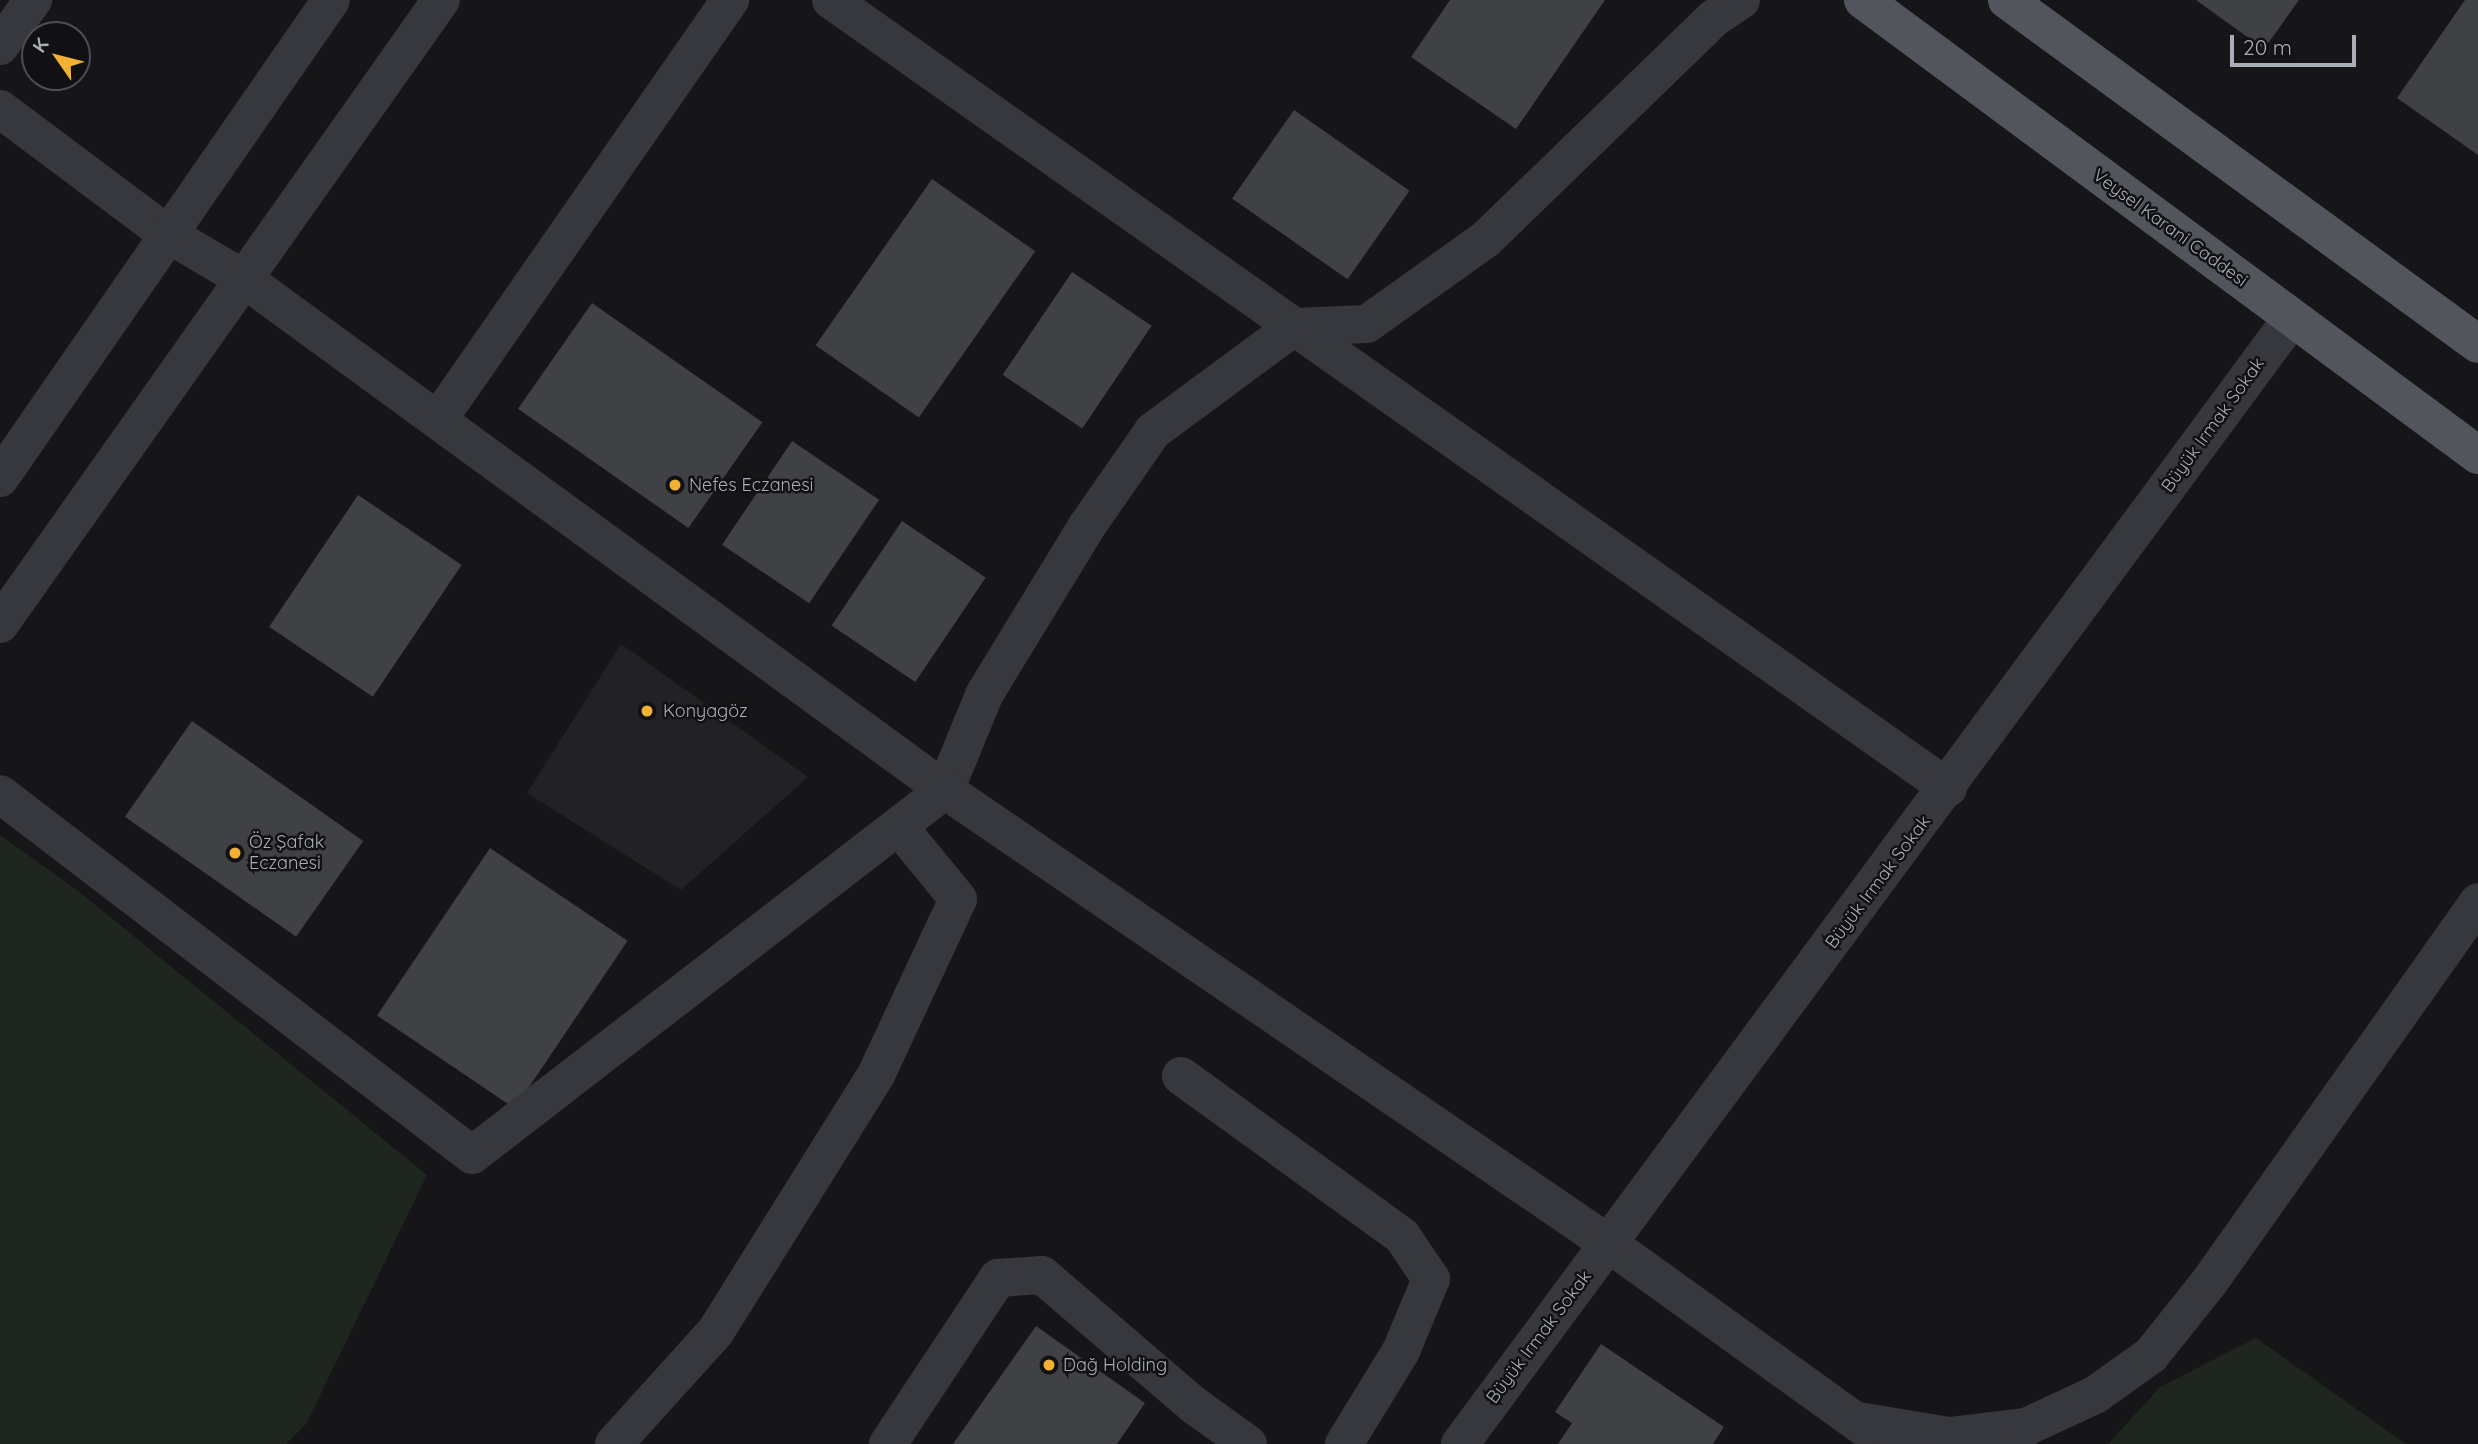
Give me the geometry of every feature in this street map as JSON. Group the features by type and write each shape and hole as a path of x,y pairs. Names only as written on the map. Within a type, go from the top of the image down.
{"main road":[{"name":"Veysel Karani Caddesi","path":"1863,0 2478,455"},
{"path":"2007,0 2478,345"}],"street":[{"path":"0,46 33,0"},
{"path":"0,478 166,233 331,0"},
{"path":"0,625 441,0"},
{"path":"438,421 730,0"},
{"path":"831,0 1948,788"},
{"path":"0,794 472,1155 945,790 985,694 1087,526 1153,431 1294,327 1367,324 1486,239 1713,19 1741,0"},
{"path":"0,109 166,233 244,279 945,790 1609,1244 1887,1444"},
{"name":"Büyük Irmak Sokak","path":"1460,1444 1948,788 2292,318"},
{"path":"614,1444 716,1331 876,1074 958,899 899,827"},
{"path":"1856,1421 1949,1436 2026,1427 2095,1395 2151,1355 2210,1281 2478,902"},
{"path":"1181,1076 1402,1236 1431,1279 1401,1351 1344,1444"},
{"path":"888,1444 998,1278 1041,1275 1195,1406 1248,1444"}],"shaded area":[{"name":"Konyagöz","path":"621,644 808,777 681,890 527,793"},
{"path":"0,835 77,890 427,1175 306,1424 286,1444 0,1444"},
{"path":"2256,1338 2406,1444 2108,1444 2160,1387"}],"building":[{"path":"1450,0 1605,0 1516,129 1411,57"},
{"path":"2196,0 2299,0 2264,49"},
{"path":"2465,0 2478,0 2478,155 2397,98"},
{"path":"1294,110 1410,191 1348,279 1232,198"},
{"path":"932,179 1035,251 919,418 816,345"},
{"path":"1072,272 1152,326 1082,428 1003,375"},
{"path":"592,303 762,422 688,528 518,409"},
{"path":"792,441 879,500 809,603 722,545"},
{"path":"358,495 462,565 373,697 269,627"},
{"path":"902,521 986,577 915,682 832,625"},
{"path":"192,721 363,841 296,937 125,817"},
{"path":"490,848 628,941 515,1108 377,1015"},
{"name":"Dağ Holding","path":"1036,1326 1145,1403 1117,1444 953,1444"},
{"path":"1601,1344 1724,1427 1713,1444 1558,1444 1572,1423 1555,1412"}],"place":[{"name":"Nefes Eczanesi","path":"675,485"},
{"name":"Konyagöz","path":"647,711"},
{"name":"Öz Şafak Eczanesi","path":"235,853"},
{"name":"Dağ Holding","path":"1049,1365"}]}
